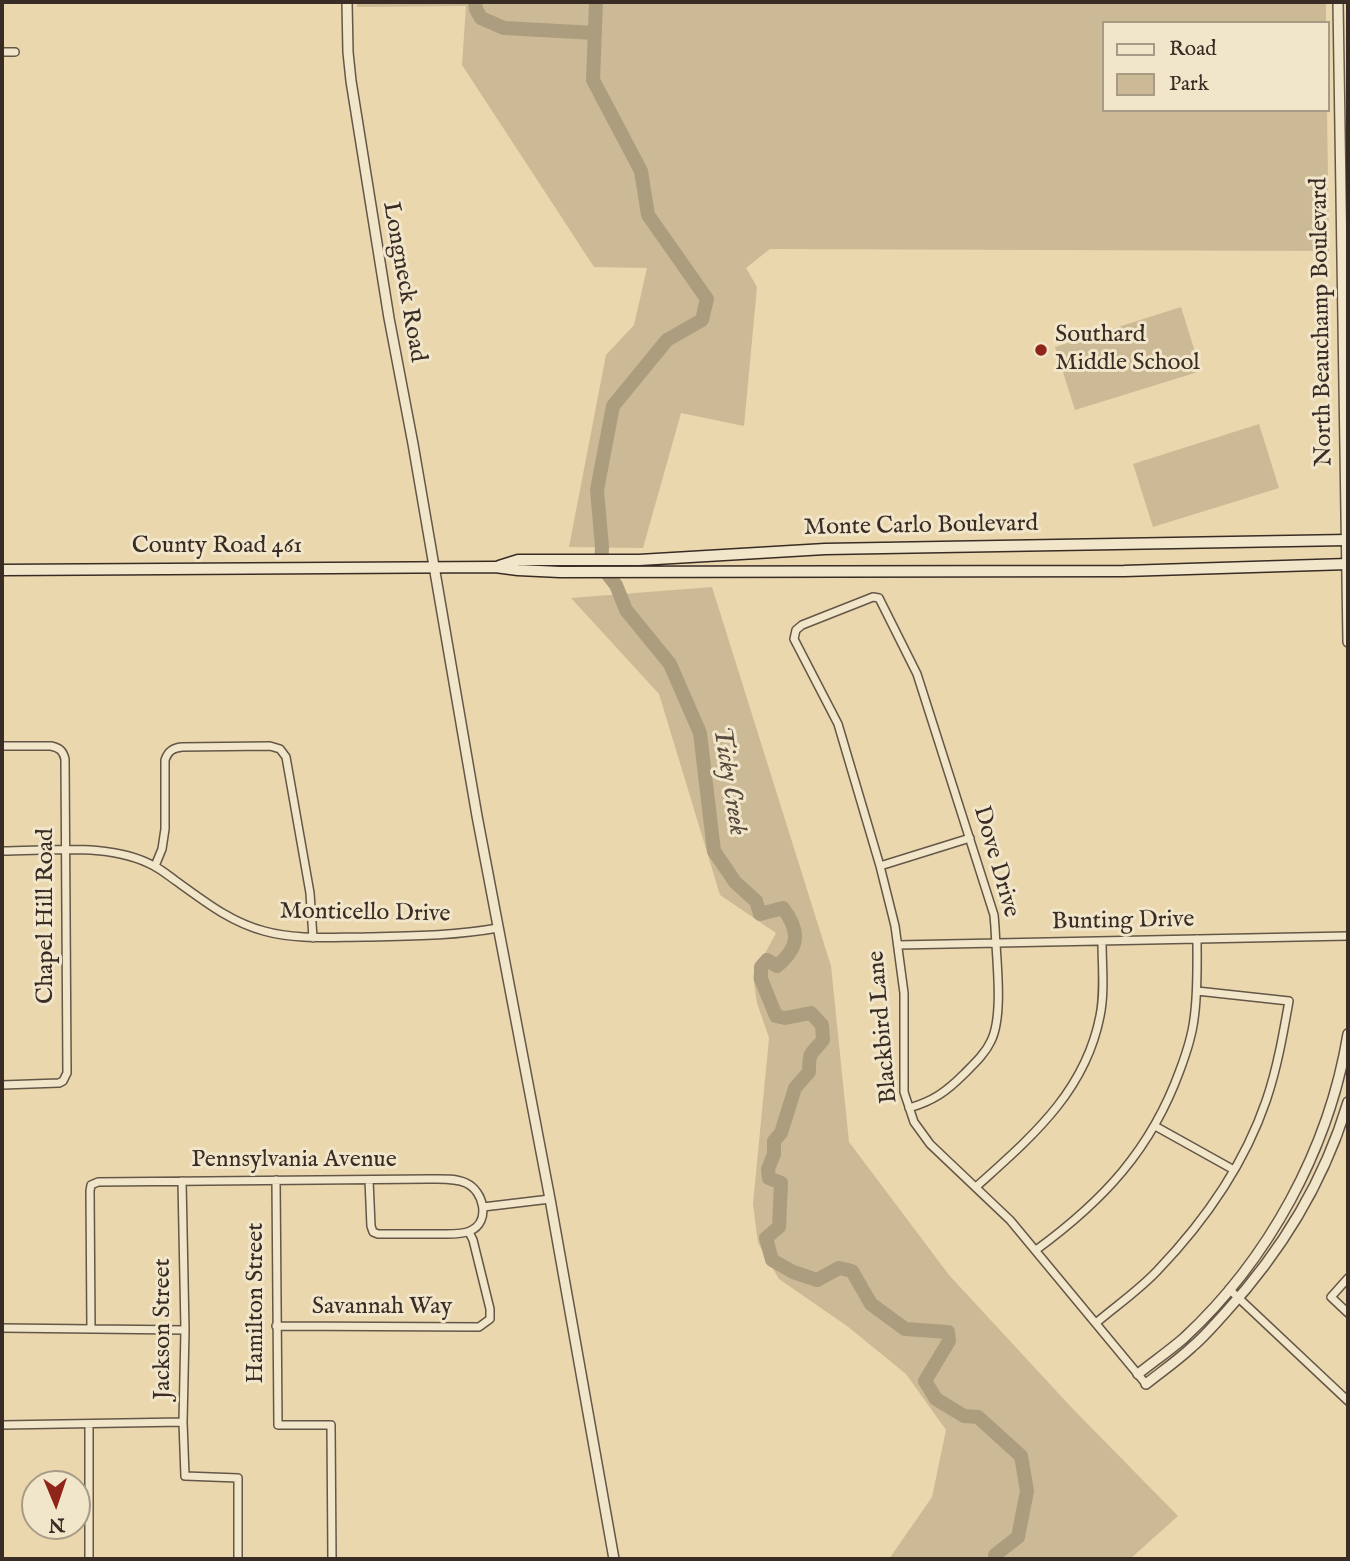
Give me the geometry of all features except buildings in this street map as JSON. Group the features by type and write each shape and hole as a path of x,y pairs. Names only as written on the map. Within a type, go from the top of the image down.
{"main road":[{"name":"Monte Carlo Boulevard","path":"433,567 495,567 560,572 825,549 1347,540"},
{"name":"Monte Carlo Boulevard","path":"495,567 519,561 558,560 639,565 1124,571 1347,564"},
{"name":"County Road 461","path":"2,570 433,567"}],"street":[{"name":"Longneck Road","path":"347,2 348,52 358,127 391,328 614,1559"},
{"name":"North Beauchamp Boulevard","path":"1338,2 1348,642"},
{"path":"2,52 15,52"},
{"name":"Dove Drive","path":"794,639 796,629 802,625 866,598 879,598 917,674 993,915 998,1011 997,1027 991,1041 982,1056 949,1089 934,1099 909,1108"},
{"name":"Blackbird Lane","path":"794,639 838,724 895,926 904,993 904,1092 914,1122 930,1144 1010,1220 1146,1384"},
{"name":"Chapel Hill Road","path":"2,746 51,746 62,750 65,759 67,850 67,1073 63,1081 54,1084 2,1085"},
{"path":"155,866 164,841 165,760 171,750 182,747 222,746 270,746 280,749 286,757 310,894 313,938"},
{"path":"880,866 970,838"},
{"name":"Monticello Drive","path":"2,851 116,852 155,866 222,914 241,924 285,936 446,936 498,928"},
{"name":"Bunting Drive","path":"898,945 1348,936"},
{"path":"1036,1251 1067,1228 1099,1198 1129,1166 1155,1125 1173,1088 1194,1022 1198,991 1197,939"},
{"path":"976,1187 1035,1134 1052,1114 1083,1065 1100,1016 1103,992 1102,941"},
{"path":"1096,1323 1156,1272 1182,1244 1234,1170 1251,1140 1267,1099 1289,1002 1198,991"},
{"path":"1138,1374 1181,1340 1214,1307 1258,1254 1315,1148 1333,1101 1348,1034"},
{"path":"1146,1384 1191,1348 1239,1298 1271,1258 1309,1198 1330,1155 1348,1102"},
{"path":"1155,1125 1234,1170"},
{"name":"Hamilton Street","path":"276,1180 278,1425 331,1425 332,1559"},
{"path":"369,1180 370,1226 373,1232 378,1234 469,1232 479,1222 483,1207 550,1199"},
{"name":"Pennsylvania Avenue","path":"91,1329 90,1191 91,1185 97,1182 451,1180 465,1182 472,1187 481,1199 483,1207"},
{"name":"Jackson Street","path":"182,1181 185,1476 238,1478 238,1559"},
{"name":"Savannah Way","path":"276,1326 479,1327 490,1319 490,1310 469,1232"},
{"path":"1348,1278 1331,1297 1348,1313"},
{"path":"1229,1289 1348,1401"},
{"path":"2,1328 185,1330"},
{"path":"2,1425 183,1422"},
{"path":"89,1424 89,1559"}],"green space":[{"path":"357,2 1326,2 1326,21 1102,21 1102,112 1327,112 1329,251 770,249 746,268 757,287 744,426 681,413 643,548 569,547 606,355 634,325 647,268 594,267 462,65 466,6 357,7"},
{"path":"1181,307 1201,371 1075,410 1055,347"},
{"path":"1259,424 1279,488 1153,527 1133,464"},
{"path":"712,587 831,966 849,1142 949,1275 1072,1408 1178,1516 1130,1559 889,1559 932,1497 946,1430 906,1374 847,1326 779,1279 758,1243 753,1204 769,1038 757,1003 753,976 776,933 720,895 659,694 571,598"}],"waterway":[{"path":"475,2 481,18 504,28 595,33"},
{"name":"Ticky Creek","path":"596,2 593,80 641,171 648,215 707,299 702,320 667,340 613,406 597,490 601,566 616,585 626,610 670,664 700,733 714,851 735,882 756,901 760,914 783,908 795,931 793,945 785,959 777,966 767,960 761,967 761,979 776,1016 785,1018 811,1013 822,1025 823,1040 812,1053 809,1072 795,1088 781,1133 774,1141 774,1154 768,1169 769,1178 781,1183 779,1227 766,1238 772,1260 793,1272 817,1280 839,1268 852,1271 871,1304 905,1329 948,1332 949,1341 925,1381 936,1399 964,1416 978,1417 1021,1456 1027,1491 1018,1537 995,1555 995,1559"}],"place":[{"name":"Southard Middle School","path":"1041,350"}]}
